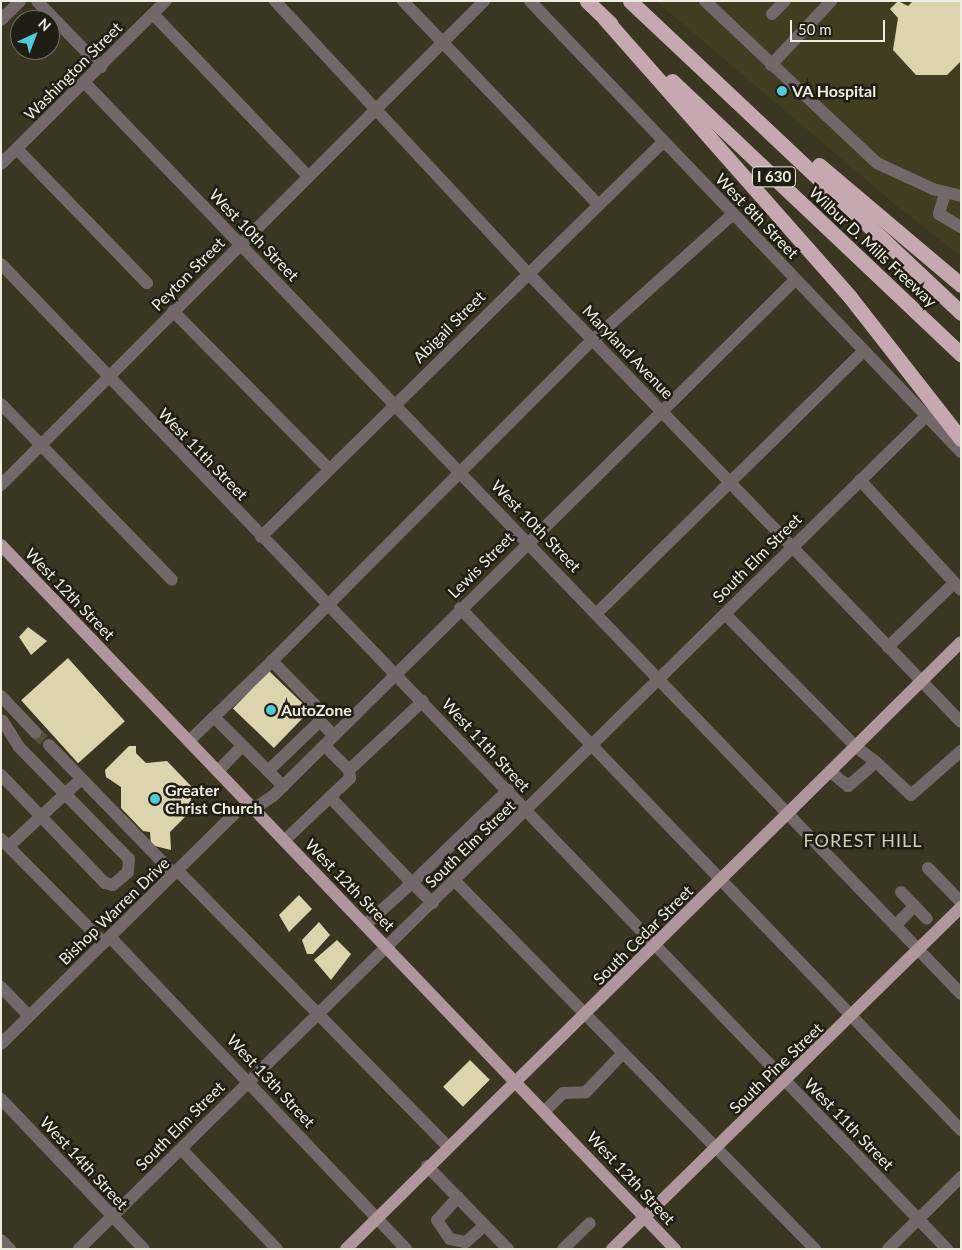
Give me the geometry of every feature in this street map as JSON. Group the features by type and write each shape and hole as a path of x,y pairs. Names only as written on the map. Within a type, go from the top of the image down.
{"highway":[{"name":"Wilbur D. Mills Freeway","path":"587,1 961,354"},
{"name":"Wilbur D. Mills Freeway","path":"630,1 709,72 961,312"},
{"path":"605,19 850,297 961,438"},
{"path":"709,72 961,285"}],"main road":[{"name":"West 12th Street","path":"1,545 545,1111 675,1249"},
{"name":"South Cedar Street","path":"346,1249 447,1146 587,1014 961,642"},
{"name":"South Pine Street","path":"612,1249 786,1082 961,908"}],"street":[{"path":"1,20 20,1"},
{"path":"37,1 101,67"},
{"name":"Washington Street","path":"1,164 166,1"},
{"name":"Maryland Avenue","path":"275,1 377,108 527,272 594,339 961,722"},
{"path":"403,1 597,203"},
{"name":"Peyton Street","path":"1,485 484,1"},
{"name":"West 8th Street","path":"530,1 925,418 961,452"},
{"path":"705,1 770,65 877,163 945,193 961,196"},
{"path":"772,14 785,1"},
{"path":"770,65 831,1"},
{"path":"153,14 308,176"},
{"name":"West 10th Street","path":"85,83 396,403 961,994"},
{"name":"Abigail Street","path":"261,537 597,203 663,142"},
{"path":"17,149 147,283"},
{"path":"945,193 939,214 961,227"},
{"path":"189,741 272,661 460,470 594,339 733,214"},
{"name":"West 11th Street","path":"1,264 107,378 396,673 947,1249"},
{"name":"Lewis Street","path":"252,807 283,786 460,608 795,280"},
{"path":"173,311 329,469"},
{"path":"597,613 864,352"},
{"path":"1,404 172,580"},
{"name":"South Elm Street","path":"79,1249 316,1012 385,945 456,881 792,546 925,418"},
{"path":"860,480 958,586 888,647"},
{"path":"460,608 594,744 720,881 961,1130"},
{"path":"725,614 856,747 876,762 911,795 961,750"},
{"path":"272,661 315,705 329,740 349,770 350,778 285,840"},
{"path":"1,696 35,732"},
{"path":"349,770 422,701"},
{"path":"1,775 106,883 117,882 131,866 129,858 19,747 2,722 13,708"},
{"path":"214,717 283,786"},
{"path":"268,772 320,721"},
{"path":"49,745 447,1146"},
{"path":"218,771 242,746"},
{"path":"831,772 848,786 876,762"},
{"path":"5,843 42,818 81,778"},
{"path":"365,925 412,883 508,790"},
{"path":"330,797 433,903"},
{"name":"Bishop Warren Drive","path":"1,1044 236,812 252,807"},
{"name":"West 13th Street","path":"5,843 107,940 248,1081 406,1249"},
{"path":"928,868 961,902"},
{"path":"456,881 587,1014 591,1024 623,1053 718,1148 814,1249"},
{"path":"901,892 927,919"},
{"path":"895,926 914,906"},
{"path":"1,987 29,1016"},
{"path":"545,1111 563,1092 586,1092 623,1053"},
{"name":"West 14th Street","path":"1,1099 144,1249"},
{"path":"181,1148 278,1249"},
{"path":"427,1166 508,1249"},
{"path":"888,1249 961,1177"},
{"path":"458,1197 437,1220 450,1239 466,1242 485,1225"},
{"path":"564,1249 590,1223"},
{"path":"1,1240 10,1249"}],"shaded area":[{"path":"656,1 961,1 961,256 898,207"}],"building":[{"path":"898,1 908,6 913,1 961,1 961,61 947,75 916,75 893,50 898,18 890,9"},
{"path":"28,627 47,641 31,655 19,637"},
{"path":"68,658 125,721 78,763 21,700"},
{"name":"AutoZone","path":"269,671 310,711 274,748 233,708"},
{"name":"Greater Christ Church","path":"129,746 136,746 136,753 146,763 167,761 191,786 191,811 170,832 171,850 151,845 150,832 143,831 121,808 121,787 106,777 105,770"},
{"path":"299,895 312,909 289,932 279,915"},
{"path":"319,922 330,935 313,954 307,954 302,940"},
{"path":"337,940 351,954 331,980 314,960"},
{"path":"470,1060 490,1080 463,1107 443,1087"}],"tunnel":[{"path":"35,732 49,745"}],"place":[{"name":"VA Hospital","path":"782,91"},
{"name":"AutoZone","path":"271,710"},
{"name":"Greater Christ Church","path":"155,799"}],"district":[{"name":"FOREST HILL","path":"863,840"}]}
